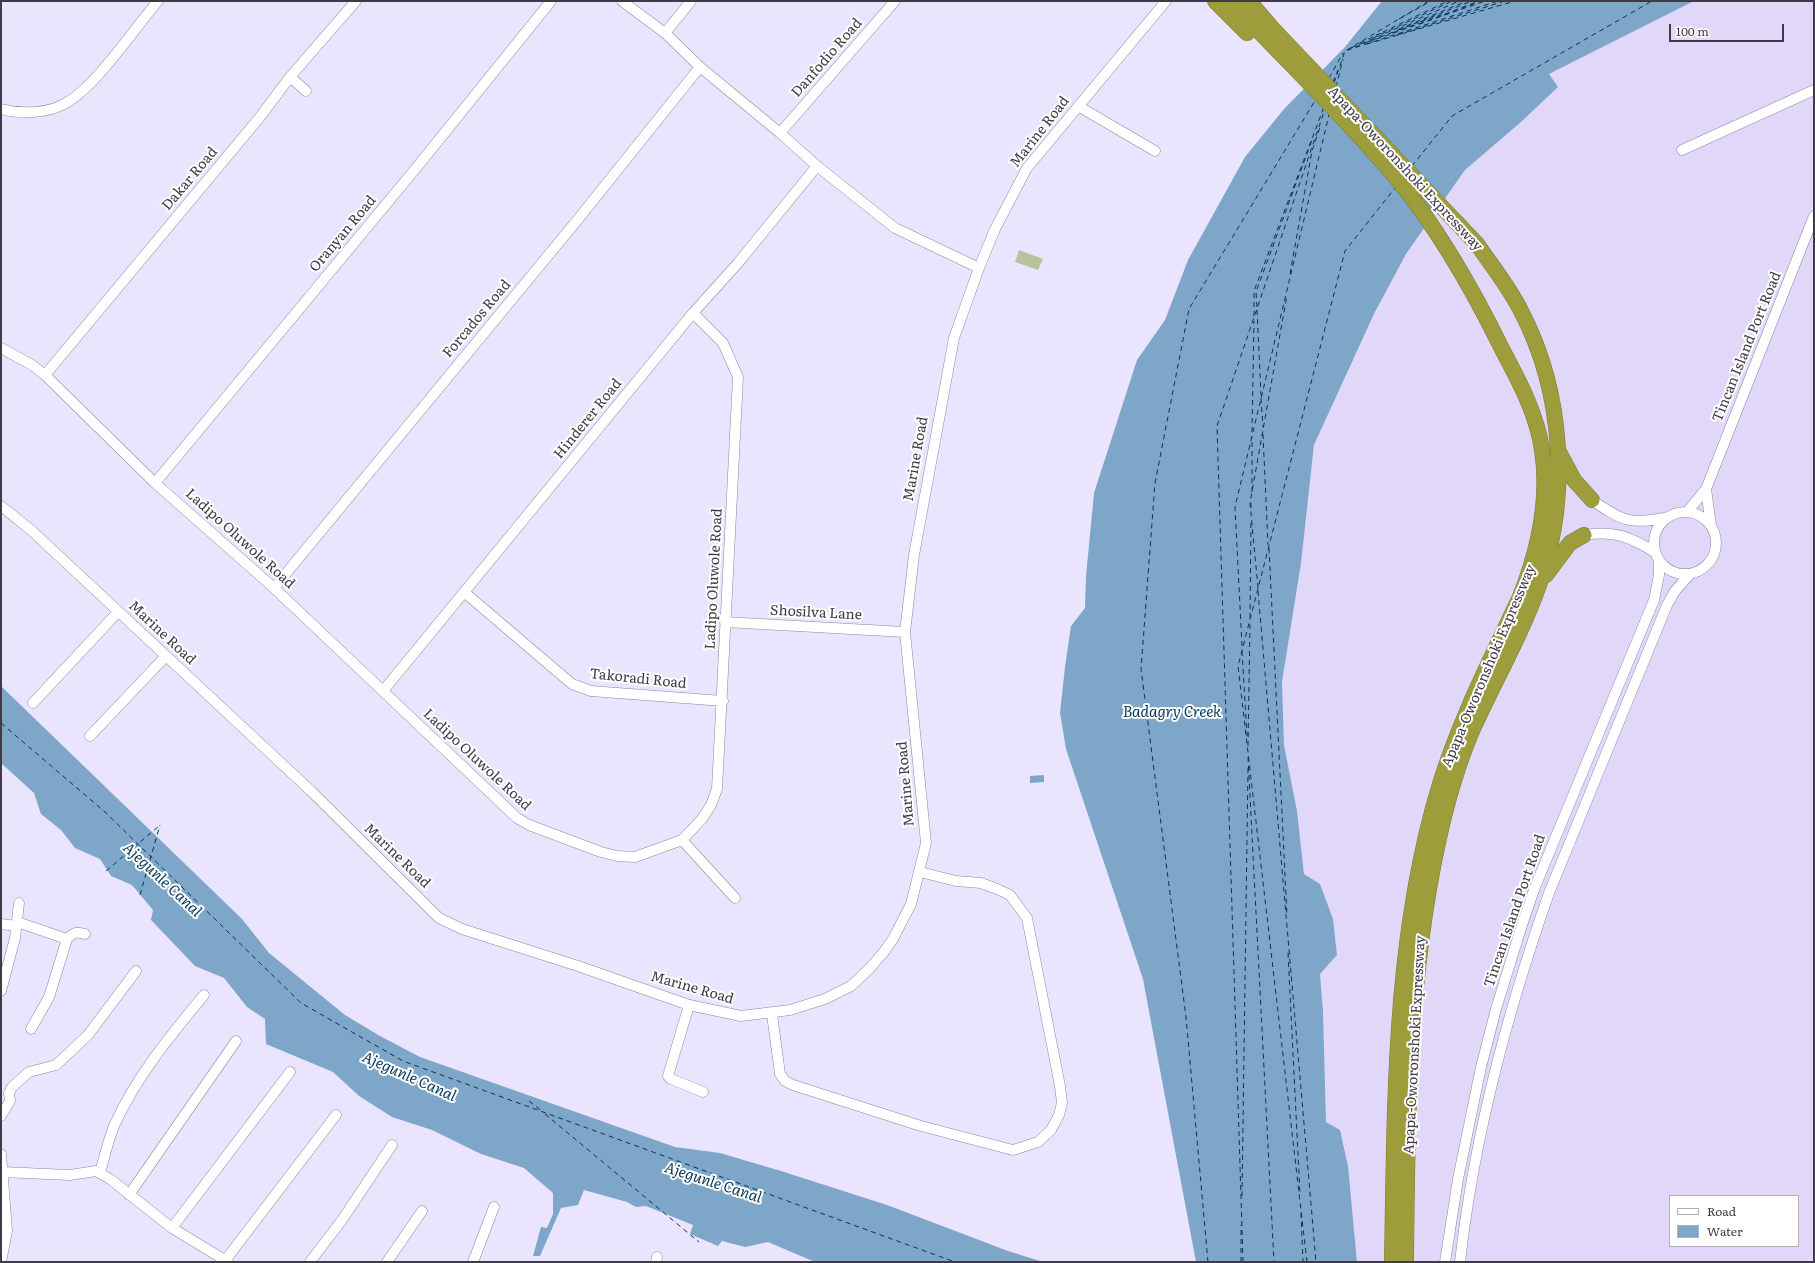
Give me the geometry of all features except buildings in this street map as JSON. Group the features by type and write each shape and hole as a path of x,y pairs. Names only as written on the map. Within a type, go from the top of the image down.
{"highway":[{"path":"1215,1 1284,71 1392,187 1412,199"},
{"name":"Apapa-Oworonshoki Expressway","path":"1233,1 1246,18 1356,132 1412,199 1449,254 1490,323 1529,404 1537,427 1542,450 1544,495 1536,548 1520,597 1461,726 1439,787 1426,842 1408,936 1402,989 1396,1090 1392,1262"},
{"name":"Apapa-Oworonshoki Expressway","path":"1249,1 1273,29 1477,244 1505,284 1529,328 1548,381 1555,420 1557,481 1555,513 1550,547 1539,585 1517,637 1471,734 1446,814 1431,878 1421,935 1414,1005 1410,1084 1406,1262"},
{"path":"1258,1 1417,168 1423,186"},
{"path":"1557,447 1574,480 1592,500"},
{"path":"1539,585 1560,554 1570,543 1584,535"}],"street":[{"path":"1,109 23,112 45,110 63,105 74,98 95,77 158,1"},
{"name":"Dakar Road","path":"45,375 260,116 290,77 356,1"},
{"name":"Oranyan Road","path":"155,483 417,167 551,1"},
{"path":"622,1 665,34 700,67 780,133 817,166 895,228 979,268"},
{"path":"665,34 692,1"},
{"name":"Danfodio Road","path":"780,133 895,1"},
{"name":"Marine Road","path":"1,506 31,530 311,792 439,918 462,929 578,966 689,1005 741,1016 772,1014 807,1006 825,999 850,986 869,969 893,939 910,904 920,872 926,843 905,632 914,555 939,411 954,338 979,268 995,229 1027,168 1166,1"},
{"name":"Forcados Road","path":"274,588 579,218 700,67"},
{"path":"290,77 306,91"},
{"path":"1682,150 1814,90"},
{"path":"1078,106 1155,151"},
{"name":"Hinderer Road","path":"383,691 693,313 738,263 817,166"},
{"name":"Tincan Island Port Road","path":"1688,512 1706,489 1814,216"},
{"name":"Ladipo Oluwole Road","path":"1,348 32,365 45,375 155,483 274,588 507,810 529,825 601,852 617,856 635,857 682,840 702,818 711,805 717,789 723,701 725,622 738,376 723,343 693,313"},
{"name":"Tincan Island Port Road","path":"1706,489 1711,526"},
{"path":"1584,535 1599,533 1613,534 1630,538 1658,557 1672,572 1690,574 1704,568 1713,556 1716,541 1711,526 1703,518 1688,512 1645,522 1628,520 1615,515 1592,500"},
{"path":"1658,557 1654,541 1658,529 1670,516"},
{"name":"Tincan Island Port Road","path":"1445,1262 1468,1124 1501,995 1535,888 1654,600 1659,575 1658,557"},
{"name":"Tincan Island Port Road","path":"1460,1262 1471,1181 1496,1066 1549,893 1667,605 1675,591 1690,574"},
{"name":"Takoradi Road","path":"464,592 572,684 591,691 723,701"},
{"path":"33,703 118,612"},
{"name":"Shosilva Lane","path":"725,622 905,632"},
{"path":"90,736 166,656"},
{"path":"682,840 735,898"},
{"path":"772,1014 780,1074 784,1081 921,1126 972,1138 1013,1150 1038,1142 1051,1130 1059,1115 1062,1103 1026,918 1010,895 997,889 980,884 956,881 920,872"},
{"path":"1,991 15,938 19,903"},
{"path":"1,924 16,924 66,939"},
{"path":"31,1029 49,997 66,939 72,933 77,932 85,934"},
{"path":"1,1116 10,1101 9,1093 12,1087 29,1072 56,1064 88,1035 136,971"},
{"path":"100,1173 114,1128 133,1090 157,1054 204,995"},
{"path":"689,1005 668,1076 671,1079 704,1092"},
{"path":"129,1195 236,1041"},
{"path":"172,1228 290,1072"},
{"path":"1,1092 10,1101"},
{"path":"2,1172 70,1175 96,1171 172,1228 226,1261 336,1115"},
{"path":"310,1262 342,1220 392,1145"},
{"path":"1,1154 7,1230 1,1262"},
{"path":"473,1262 494,1207"},
{"path":"387,1262 422,1211"}],"shaded area":[{"path":"1694,1 1814,1 1814,1262 1357,1262 1348,1166 1340,1130 1326,1122 1323,1011 1320,974 1337,955 1333,919 1320,884 1304,874 1297,811 1284,745 1282,682 1301,563 1314,445 1389,284 1406,254 1465,170 1521,122 1557,87 1549,74"}],"green space":[{"path":"1019,250 1043,259 1038,270 1015,262"}],"water":[{"name":"Badagry Creek","path":"1382,1 1694,1 1549,74 1558,87 1521,122 1465,170 1406,254 1375,312 1314,445 1301,563 1282,682 1284,745 1297,811 1304,874 1320,884 1333,919 1337,955 1320,974 1323,1011 1326,1122 1340,1130 1348,1166 1357,1262 1196,1262 1143,979 1066,749 1060,713 1071,626 1085,608 1086,576 1094,493 1137,360 1165,320 1188,260 1245,157 1284,109 1345,47"},
{"name":"Ajegunle Canal","path":"1,686 242,919 269,953 345,1015 380,1036 420,1057 675,1147 720,1153 781,1171 887,1205 1008,1251 1043,1262 815,1262 768,1242 745,1247 722,1241 718,1246 690,1234 693,1225 646,1206 636,1207 627,1202 584,1190 578,1205 561,1208 540,1256 533,1256 541,1227 547,1228 553,1214 553,1193 524,1168 481,1154 432,1130 392,1117 359,1096 333,1072 266,1044 265,1019 247,1007 224,978 195,966 151,920 153,910 132,885 111,876 100,859 75,848 61,830 41,814 34,793 1,763"},
{"path":"1044,775 1044,782 1030,783 1030,776"}],"ferry route":[{"path":"1347,50 1429,1"},
{"path":"1399,19 1431,1"},
{"path":"1383,32 1448,1"},
{"path":"1373,38 1452,1"},
{"path":"1361,44 1459,1"},
{"path":"1399,29 1467,1"},
{"path":"1355,47 1472,1"},
{"path":"1445,14 1479,1"},
{"path":"1419,24 1481,1"},
{"path":"1368,42 1485,1"},
{"path":"1334,83 1345,51 1498,1"},
{"path":"1397,35 1505,1"},
{"path":"1367,44 1515,1"},
{"path":"1412,166 1452,116 1652,1"},
{"path":"1420,22 1444,14"},
{"path":"1392,33 1419,23"},
{"path":"1376,35 1382,33"},
{"path":"1360,43 1373,37"},
{"path":"1351,48 1361,43"},
{"path":"1329,78 1343,53"},
{"path":"1336,87 1343,59"},
{"path":"1333,82 1338,70"},
{"path":"1208,1262 1186,1017 1141,669 1155,483 1189,309 1316,99"},
{"path":"1254,316 1254,291 1324,107"},
{"path":"1243,1262 1217,426 1325,109"},
{"path":"1242,646 1235,507 1329,115"},
{"path":"1290,274 1312,151 1321,124"},
{"path":"1257,307 1256,292 1312,140"},
{"path":"1307,1262 1238,666 1345,251 1395,188"},
{"path":"1258,588 1250,503 1287,295"},
{"path":"1257,310 1261,395"},
{"path":"1252,432 1254,321"},
{"path":"1261,398 1263,427"},
{"path":"1263,434 1268,545"},
{"path":"1252,437 1252,492"},
{"path":"1251,501 1251,508"},
{"path":"1250,618 1251,521"},
{"path":"1269,548 1287,916"},
{"path":"1258,591 1316,1262"},
{"path":"1248,746 1250,623"},
{"path":"1242,651 1247,736"},
{"path":"1,723 105,812 301,1003 403,1061 955,1262"},
{"path":"1248,757 1274,1262"},
{"path":"1242,1196 1248,767"},
{"path":"140,895 160,825"},
{"path":"106,871 159,826"},
{"path":"1288,953 1300,1194"},
{"path":"529,1101 543,1112"},
{"path":"545,1114 699,1242"},
{"path":"1301,1213 1303,1262"},
{"path":"1241,1225 1241,1262"}]}
